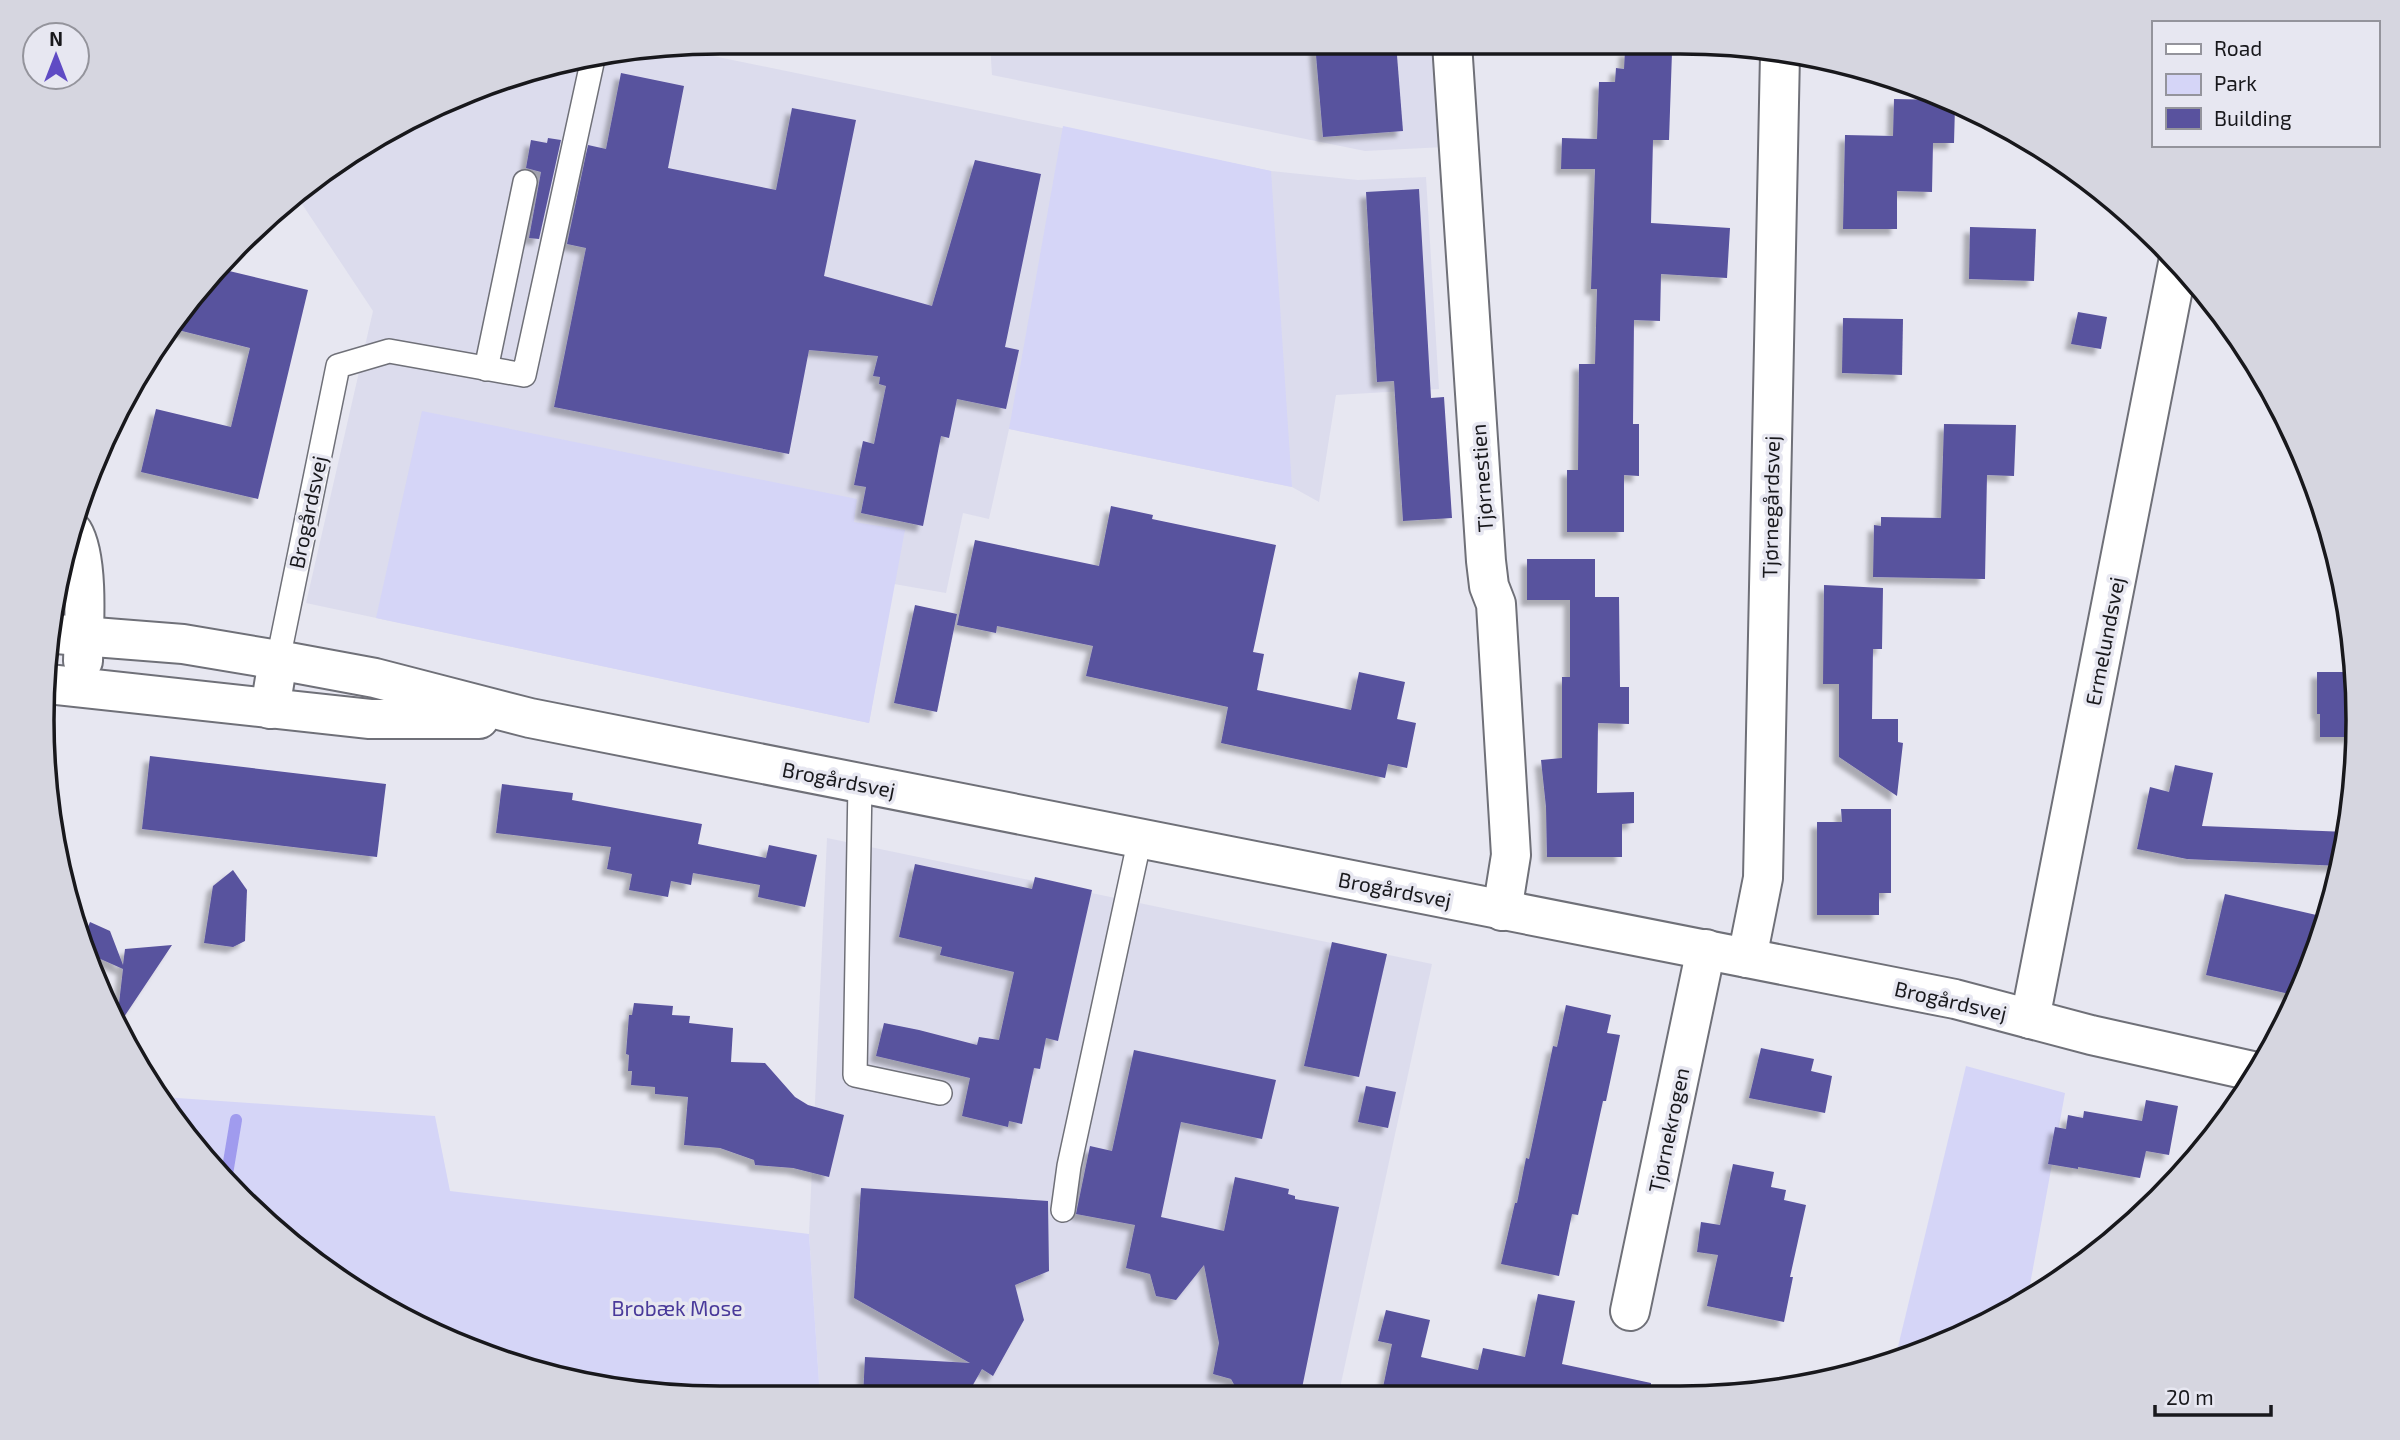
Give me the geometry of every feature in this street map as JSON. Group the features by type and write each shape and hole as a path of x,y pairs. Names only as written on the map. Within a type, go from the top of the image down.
{"street":[{"name":"Tjørnestien","path":"1453,54 1489,586 1496,604 1511,855 1502,911"},
{"name":"Tjørnegårdsvej","path":"1747,958 1763,878 1780,62"},
{"name":"Ermelundsvej","path":"2030,1019 2176,275"},
{"path":"65,685 70,635 83,570 79,543"},
{"name":"Brogårdsvej","path":"70,635 183,644 376,678 530,718 1955,999 2091,1035 2247,1070"},
{"name":"Brogårdsvej","path":"270,709 278,660"},
{"name":"Brogårdsvej","path":"65,685 370,719 530,718"},
{"name":"Tjørnekrogen","path":"1630,1311 1706,949"}],"lane":[{"path":"525,181 486,369 524,375 591,67"},
{"name":"Brogårdsvej","path":"278,660 338,366 389,351 486,369"},
{"path":"860,783 855,1075 940,1093"},
{"path":"1063,1210 1069,1166 1140,838"}],"shaded area":[{"path":"991,54 1439,54 1445,147 1365,151 992,75"},
{"path":"706,55 1271,171 1358,180 1426,177 1439,389 1336,395 1319,502 1292,487 1009,429 989,519 963,513 946,593 894,584 869,723 306,603 373,311 301,203 315,192 387,143 465,105 506,90 590,67 633,60"},
{"path":"827,838 1432,964 1340,1386 819,1386 809,1234"}],"green space":[{"path":"1063,126 1271,171 1292,487 1009,429"},
{"path":"422,411 857,499 854,522 905,530 869,723 376,618"},
{"path":"1966,1066 2065,1093 2030,1287 1974,1317 1897,1349"},
{"name":"Brobæk Mose","path":"172,1098 435,1116 450,1191 809,1234 819,1386 676,1384 590,1373 548,1363 465,1335 387,1297 350,1274 281,1221 249,1191 219,1159"}],"building":[{"path":"1316,54 1397,54 1403,131 1323,137"},
{"path":"1625,54 1672,54 1669,140 1653,140 1651,223 1730,228 1727,278 1661,274 1660,321 1634,320 1633,424 1639,424 1639,476 1624,475 1624,532 1567,532 1567,470 1578,470 1579,364 1595,364 1597,289 1591,289 1595,169 1561,169 1562,138 1597,139 1599,82 1615,82 1616,68 1624,69"},
{"path":"621,73 684,86 668,168 776,190 792,108 856,120 824,276 932,306 975,160 1041,174 1005,347 1019,350 1006,409 957,399 949,438 941,436 923,526 861,513 866,487 854,485 863,441 874,444 886,386 879,384 880,377 873,376 878,356 809,350 789,454 554,407 586,248 567,244 588,145 606,149"},
{"path":"1894,99 1920,100 1955,114 1954,143 1933,143 1932,192 1897,191 1897,229 1843,229 1845,135 1893,136"},
{"path":"548,138 561,140 539,239 529,238 541,172 526,168 531,140 547,143"},
{"path":"1419,189 1431,398 1444,397 1452,518 1403,521 1394,381 1377,382 1366,192"},
{"path":"1970,227 2036,229 2034,281 1969,279"},
{"path":"229,271 308,290 258,499 141,472 156,409 231,427 250,348 180,331"},
{"path":"2078,312 2107,317 2101,349 2071,344"},
{"path":"1843,318 1903,319 1902,375 1842,373"},
{"path":"1944,424 2016,425 2014,476 1987,475 1985,579 1873,577 1874,525 1881,526 1881,517 1941,518"},
{"path":"1111,506 1153,515 1152,519 1276,545 1253,652 1264,654 1257,690 1351,710 1359,672 1405,682 1397,719 1416,723 1407,768 1388,764 1385,778 1221,743 1228,707 1086,676 1093,646 997,626 996,633 957,625 975,540 1099,566"},
{"path":"1527,559 1595,559 1595,597 1619,597 1620,687 1629,687 1629,724 1598,723 1597,793 1634,792 1634,823 1622,824 1622,857 1547,857 1541,760 1562,758 1562,677 1570,677 1570,600 1527,600"},
{"path":"1824,585 1883,588 1882,649 1873,649 1872,719 1898,719 1898,742 1903,743 1897,796 1839,757 1839,684 1823,684"},
{"path":"915,605 957,614 937,712 894,703"},
{"path":"2317,672 2344,672 2345,737 2320,737 2320,714 2317,714"},
{"path":"150,756 386,784 377,857 142,829"},
{"path":"2175,765 2213,773 2202,826 2336,832 2329,865 2187,859 2137,849 2150,787 2169,792"},
{"path":"502,784 573,793 572,800 702,824 698,844 766,858 769,845 817,855 805,907 758,897 760,885 693,873 691,885 671,881 668,897 629,890 632,874 607,869 611,847 496,833"},
{"path":"1841,809 1891,809 1891,893 1879,893 1879,915 1817,915 1817,822 1842,822"},
{"path":"915,864 1032,889 1035,877 1092,890 1058,1041 1046,1038 1040,1069 1034,1068 1022,1124 1009,1121 1008,1127 962,1116 970,1078 876,1056 884,1023 977,1045 979,1037 999,1040 1014,972 940,955 942,947 899,937"},
{"path":"233,870 247,890 245,941 233,947 204,943 213,886"},
{"path":"2225,894 2316,915 2287,993 2206,975"},
{"path":"90,922 110,931 123,965 125,949 172,945 124,1017 119,1005 123,969 99,958 88,927"},
{"path":"1332,942 1387,954 1359,1077 1304,1066"},
{"path":"634,1003 673,1006 672,1015 690,1016 689,1023 733,1028 731,1062 765,1063 795,1097 808,1105 844,1115 829,1177 793,1168 755,1165 754,1160 720,1148 684,1145 688,1097 655,1094 655,1087 631,1085 632,1071 628,1071 629,1055 626,1054 629,1015 632,1015"},
{"path":"1566,1005 1611,1015 1607,1033 1620,1035 1578,1215 1572,1214 1559,1276 1501,1264 1526,1158 1529,1159 1553,1046 1557,1047"},
{"path":"1761,1048 1814,1059 1811,1071 1832,1076 1825,1113 1749,1098"},
{"path":"1134,1050 1276,1080 1262,1139 1181,1122 1161,1217 1224,1231 1235,1177 1289,1189 1288,1194 1295,1196 1295,1199 1339,1207 1302,1386 1235,1386 1231,1379 1213,1374 1219,1343 1204,1265 1176,1300 1156,1296 1150,1274 1126,1268 1135,1225 1076,1214 1090,1146 1112,1151"},
{"path":"1366,1086 1396,1092 1388,1128 1358,1122"},
{"path":"2146,1100 2178,1106 2169,1155 2146,1151 2140,1178 2048,1164 2055,1127 2066,1129 2068,1115 2083,1118 2084,1111 2142,1121"},
{"path":"1733,1164 1774,1172 1771,1187 1786,1190 1784,1200 1806,1205 1790,1277 1793,1277 1784,1322 1707,1306 1718,1255 1697,1252 1701,1222 1720,1225"},
{"path":"861,1188 1048,1201 1049,1271 1015,1285 1024,1320 993,1376 982,1369 972,1386 864,1386 865,1357 970,1363 854,1298"},
{"path":"1538,1294 1575,1301 1562,1364 1651,1383 1651,1386 1383,1386 1392,1344 1378,1341 1386,1310 1430,1320 1421,1357 1478,1370 1483,1348 1525,1357"}],"waterway":[{"path":"228,1169 236,1120"}]}
